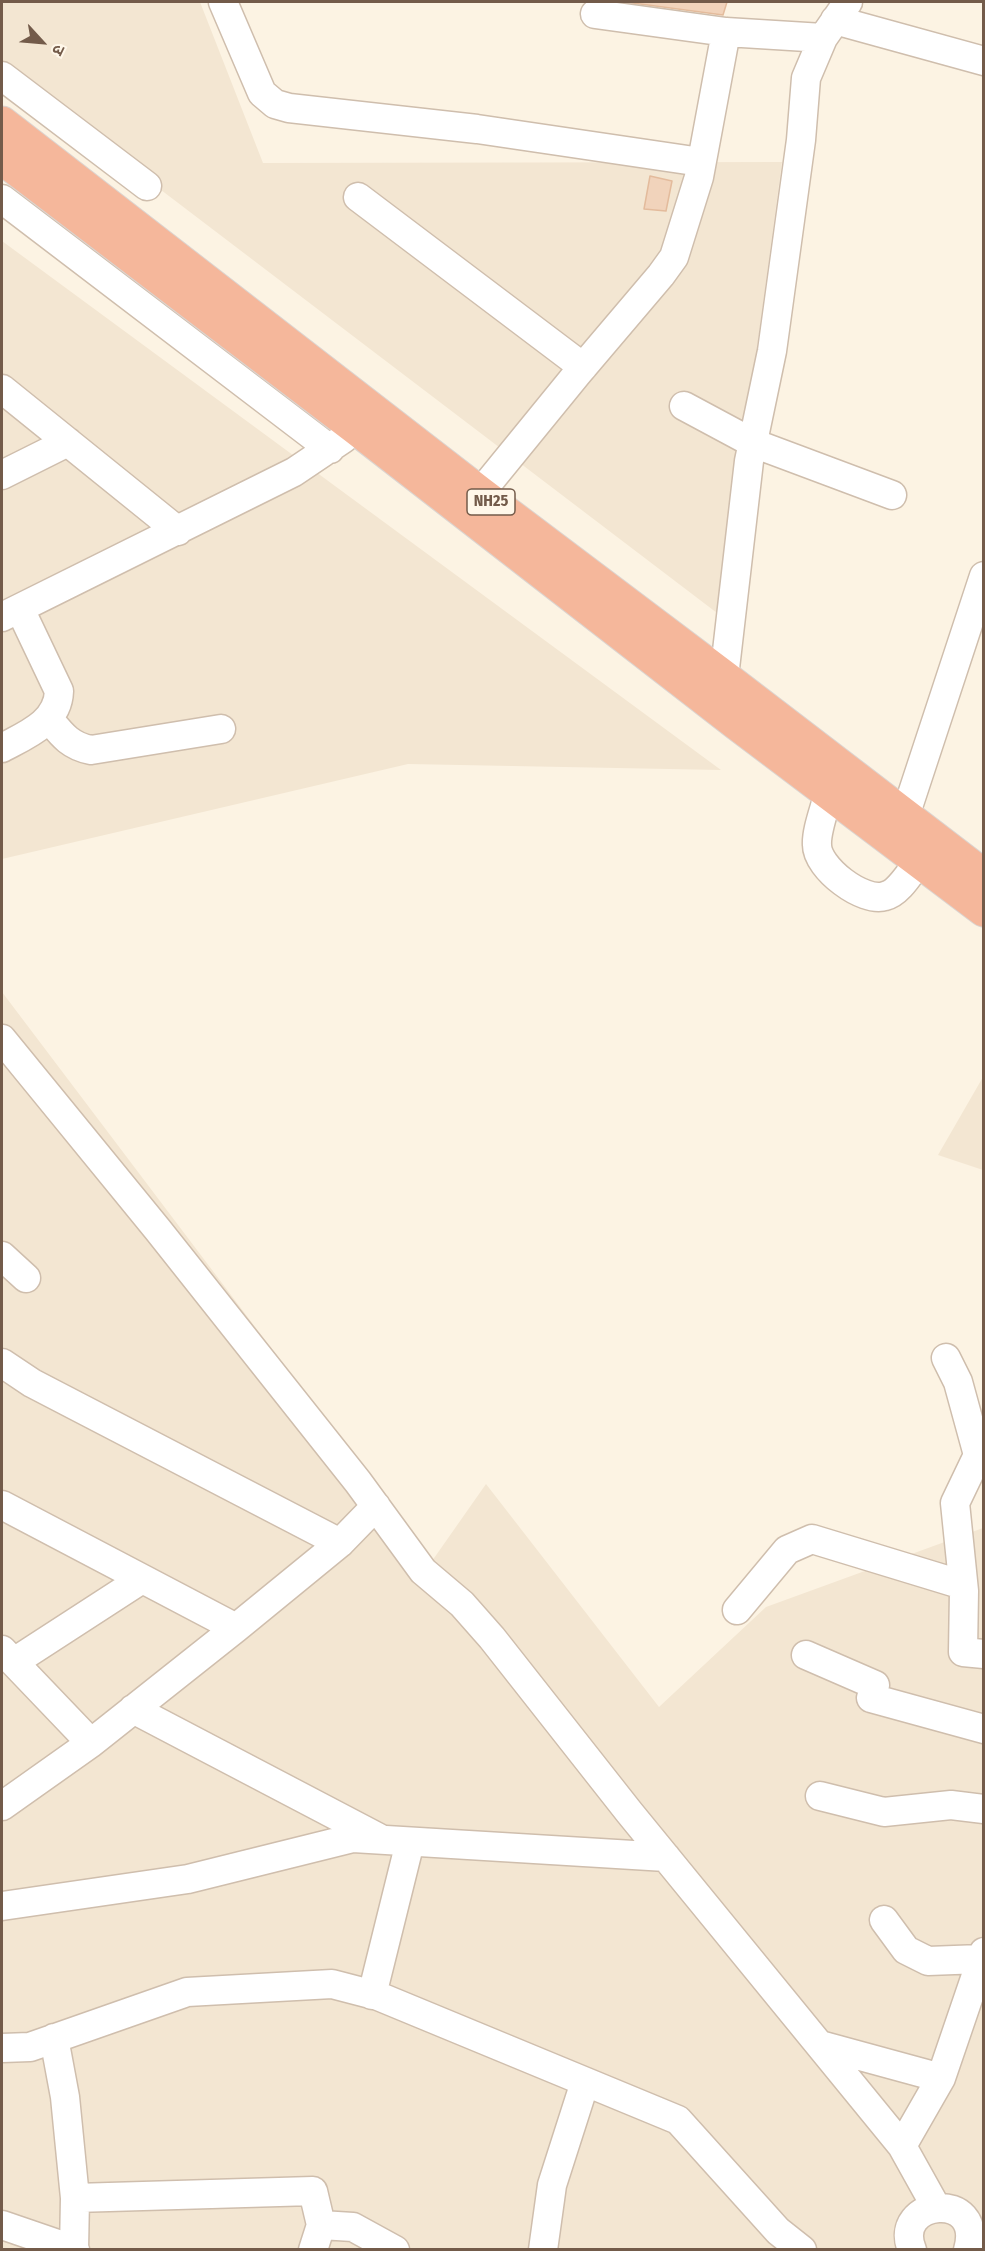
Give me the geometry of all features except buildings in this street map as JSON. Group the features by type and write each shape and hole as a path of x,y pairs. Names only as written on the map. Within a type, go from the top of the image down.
{"highway":[{"name":"NH25","path":"2,123 480,493 984,876"},
{"name":"NH25","path":"2,158 736,723 984,909"}],"street":[{"path":"223,2 261,93 275,104 289,108 477,129 701,162"},
{"path":"595,14 726,32 835,20 984,61"},
{"path":"724,677 749,461 772,351 801,140 806,78 835,20"},
{"path":"480,493 662,275 674,257 699,177 726,32"},
{"path":"2,76 147,186"},
{"path":"358,197 583,367"},
{"path":"2,199 330,449"},
{"path":"2,389 178,531"},
{"path":"684,406 753,443 892,495"},
{"path":"2,748 34,731 49,719 54,711 59,691 11,613 294,472 357,429"},
{"path":"2,476 68,442"},
{"path":"905,816 984,576"},
{"path":"49,719 67,741 78,748 91,750 221,729"},
{"path":"829,791 816,844 819,857 839,879 861,892 875,897 886,896 895,891 920,860"},
{"path":"2,1039 158,1230 376,1506 423,1571 462,1604 492,1638 666,1857 902,2146 936,2207"},
{"path":"2,1256 26,1278"},
{"path":"946,1358 958,1382 978,1455 955,1503 963,1585 963,1652 984,1654"},
{"path":"2,1363 32,1383 340,1543"},
{"path":"2,1505 236,1628"},
{"path":"2,1806 91,1743 236,1628 340,1543 376,1506"},
{"path":"737,1610 787,1550 812,1539 963,1585"},
{"path":"91,1743 8,1656 142,1579"},
{"path":"806,1655 874,1685 871,1698 984,1729"},
{"path":"133,1709 397,1841"},
{"path":"820,1796 884,1812 951,1805 984,1809"},
{"path":"2,1906 188,1879 353,1838 666,1857"},
{"path":"372,1995 397,1841"},
{"path":"884,1920 906,1950 928,1961 982,1955 941,2078 902,2146"},
{"path":"2,2048 30,2047 187,1992 332,1984 372,1995 678,2120 778,2231 802,2250"},
{"path":"2,2225 74,2249 75,2198 65,2097 54,2038"},
{"path":"820,2045 941,2078"},
{"path":"543,2250 552,2185 585,2082"},
{"path":"75,2198 313,2191 317,2237 353,2227 395,2250"},
{"path":"912,2250 910,2236 912,2225 926,2210 936,2207 947,2207 956,2211 964,2218 974,2237"}],"shaded area":[{"path":"2,2 200,2 263,163 782,162 721,616 2,69"},
{"path":"2,241 721,770 408,764 2,859"},
{"path":"2,992 432,1561 486,1484 659,1707 766,1607 983,1528 983,2249 2,2249"},
{"path":"983,1077 983,1170 938,1155"}]}
